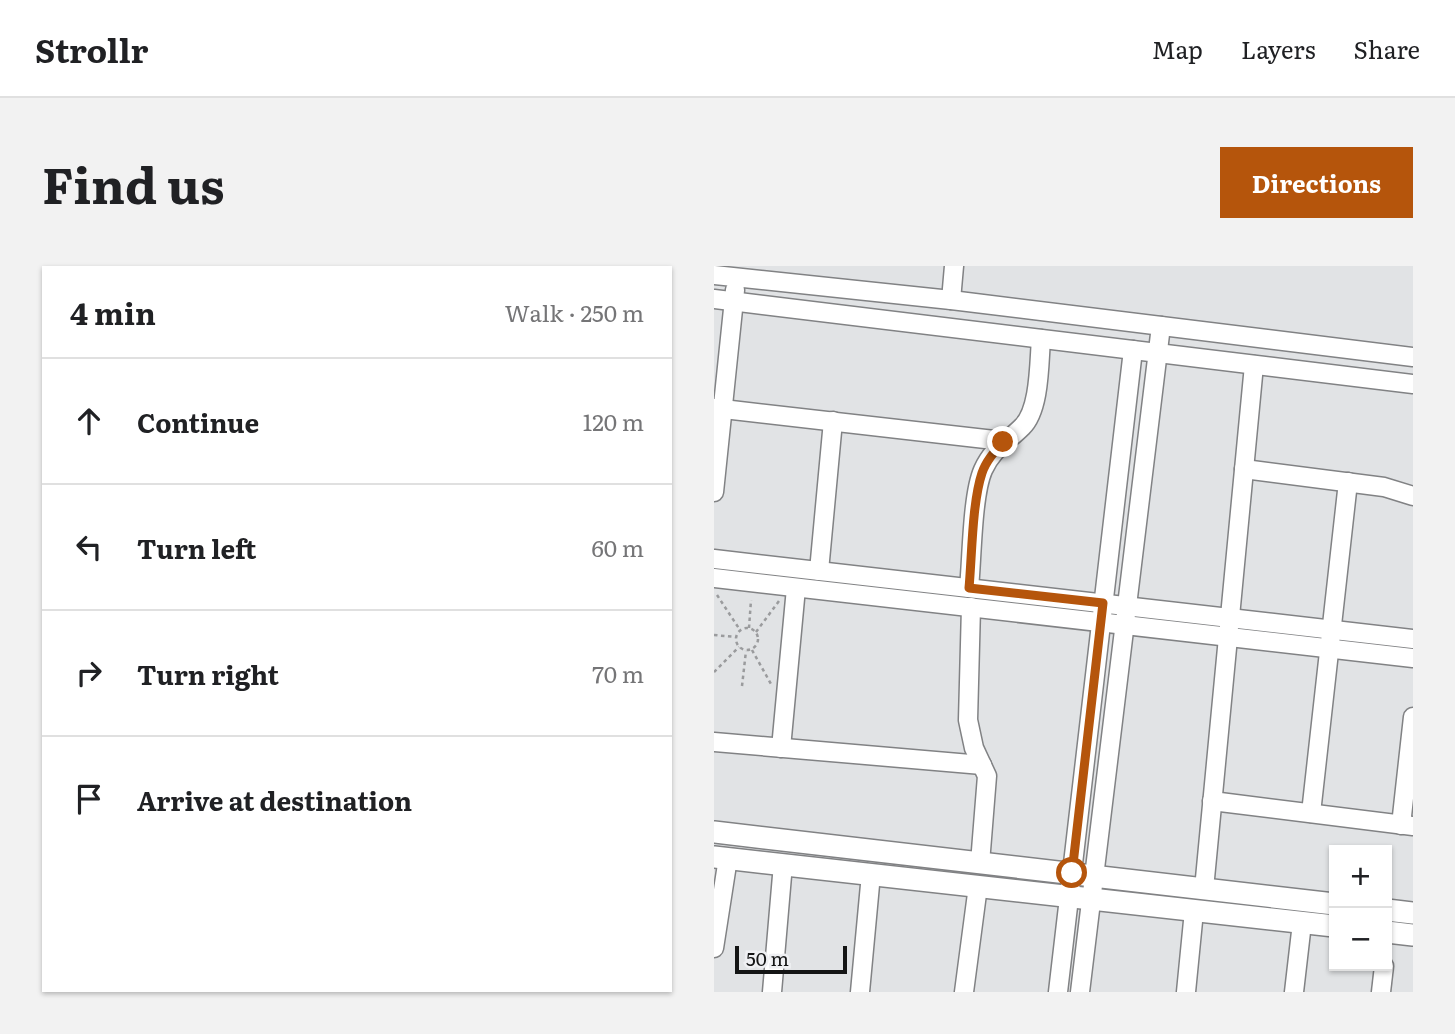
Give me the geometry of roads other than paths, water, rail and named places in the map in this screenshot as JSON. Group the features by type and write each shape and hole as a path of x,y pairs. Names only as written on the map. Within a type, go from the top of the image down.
{"street":[{"path":"951,300 954,266"},
{"path":"714,275 736,278 787,274 951,300 1413,357"},
{"path":"714,492 718,408 736,278"},
{"path":"714,299 1413,384"},
{"path":"1080,992 1161,326"},
{"path":"969,588 982,473 994,452 1023,427 1031,415 1041,339"},
{"path":"1058,992 1133,350"},
{"path":"1204,889 1254,365"},
{"path":"718,408 1003,442"},
{"path":"819,571 833,421"},
{"path":"1244,469 1384,487 1413,496"},
{"path":"1311,813 1348,482"},
{"path":"714,559 1413,639"},
{"path":"714,578 1413,658"},
{"path":"780,748 792,587"},
{"path":"971,607 968,720 974,748 987,776 980,863"},
{"path":"1212,801 1407,825 1413,717"},
{"path":"714,742 982,765"},
{"path":"714,832 1329,903"},
{"path":"714,948 721,857 1329,926"},
{"path":"772,992 783,864"},
{"path":"860,992 871,874"},
{"path":"964,992 978,886"},
{"path":"1186,992 1194,911"},
{"path":"1392,911 1413,913"},
{"path":"1294,992 1302,923"},
{"path":"1392,933 1413,935"},
{"path":"1381,992 1383,971"}]}
